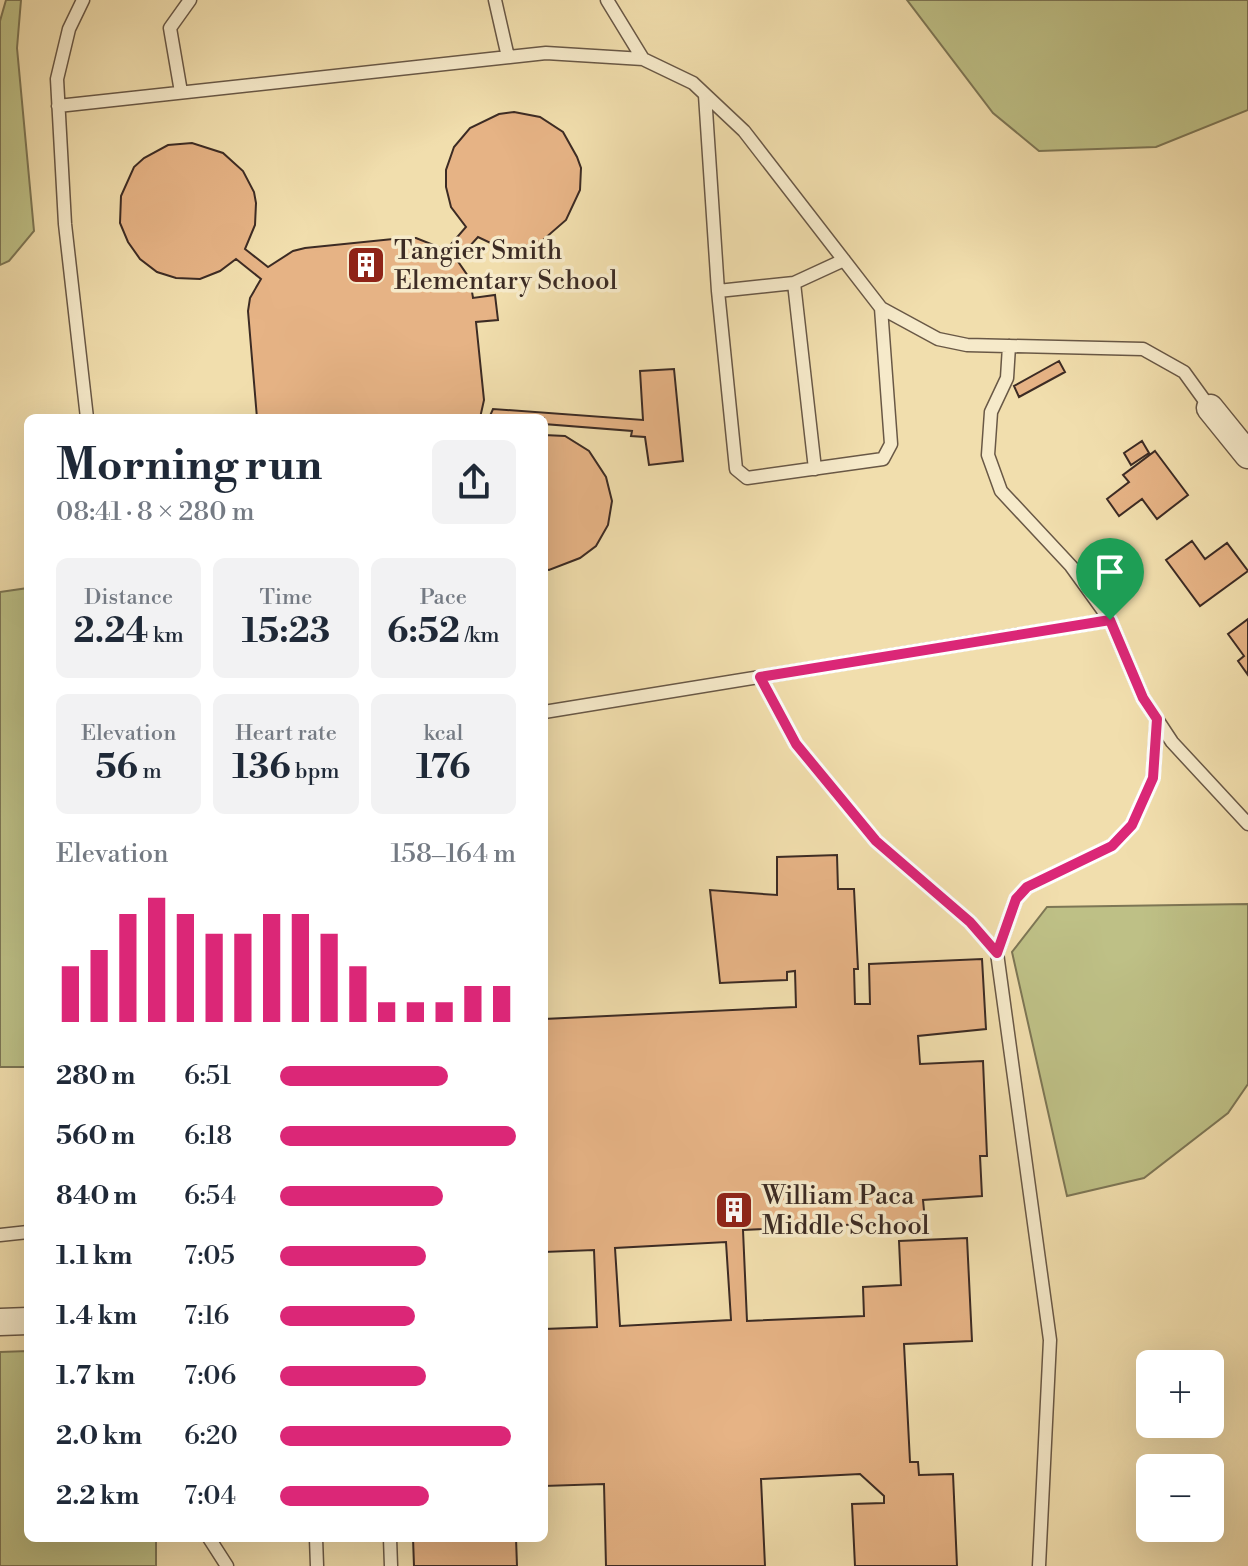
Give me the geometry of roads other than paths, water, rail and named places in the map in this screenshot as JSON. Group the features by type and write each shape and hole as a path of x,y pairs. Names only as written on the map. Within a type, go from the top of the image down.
{"street":[{"path":"1210,408 1248,455"},
{"path":"0,1322 24,1321"}],"lane":[{"path":"83,0 69,29 57,79 65,224 87,414"},
{"path":"181,92 170,28 190,0"},
{"path":"495,0 508,57"},
{"path":"607,0 643,59"},
{"path":"58,106 546,53 643,59 693,83 744,131 881,308 938,339 967,345 1143,349 1184,372 1210,408"},
{"path":"705,95 718,291 736,469 747,478 883,459 891,444 881,308"},
{"path":"718,291 794,283 844,260"},
{"path":"794,283 815,469"},
{"path":"1009,346 1007,378 991,412 988,455 1001,491 1071,566 1110,620 1143,698 1172,742 1248,824"},
{"path":"548,711 1110,620"},
{"path":"760,677 796,744 876,841 970,922 997,953"},
{"path":"1039,1566 1050,1340 997,953 1016,899 1027,887 1112,846 1132,825 1153,778 1157,719"},
{"path":"0,1235 24,1232"},
{"path":"212,1542 227,1566"},
{"path":"316,1542 317,1566"},
{"path":"390,1542 391,1566"}],"place":[{"name":"Tangier Smith Elementary School","path":"366,265"},
{"name":"William Paca Middle School","path":"734,1210"}]}
